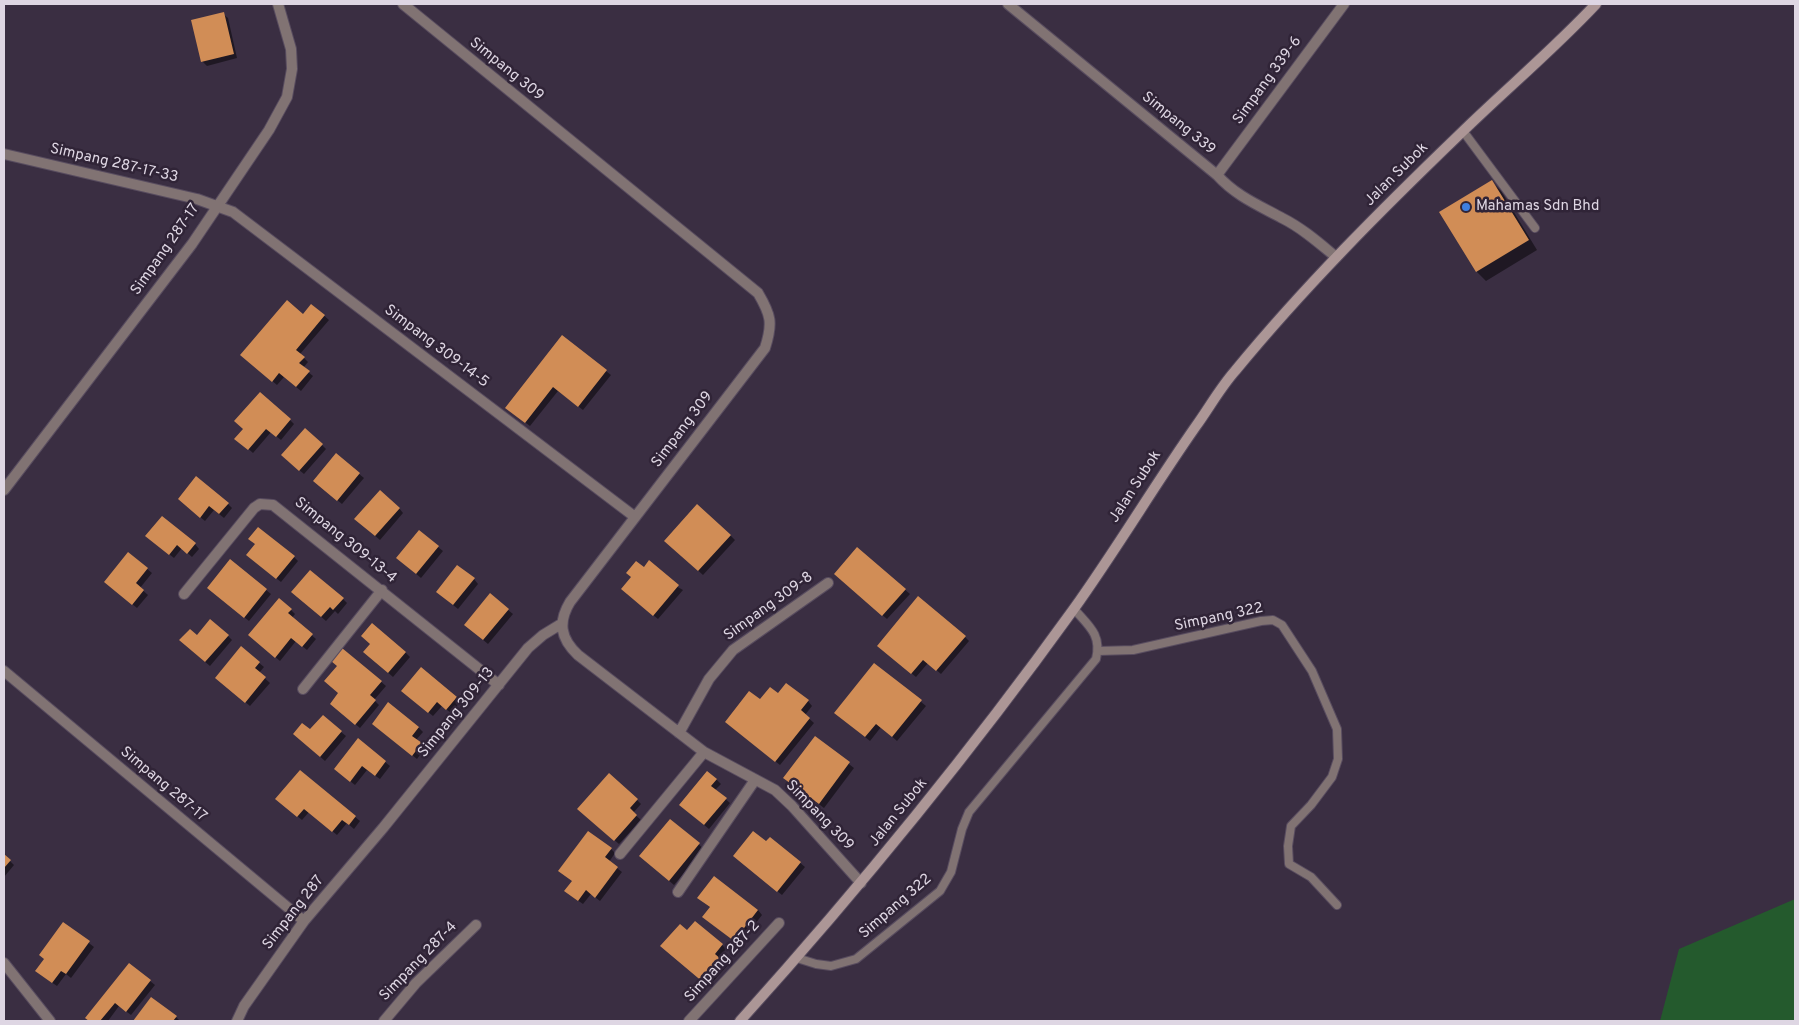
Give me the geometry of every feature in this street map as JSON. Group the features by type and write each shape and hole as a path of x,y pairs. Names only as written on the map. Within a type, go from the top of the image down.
{"main road":[{"name":"Jalan Subok","path":"740,1021 861,883 1001,708 1074,609 1231,375 1292,304 1336,257 1463,131 1574,28 1596,4"}],"street":[{"name":"Simpang 287-17","path":"4,490 192,244 269,130 288,97 292,69 291,49 278,4"},
{"name":"Simpang 309","path":"403,4 758,293 768,311 771,329 765,348 570,602 561,624 563,636 568,647 578,655 704,752 775,790 792,806 861,883"},
{"name":"Simpang 339","path":"1008,4 1217,176 1231,190 1290,223 1336,257"},
{"name":"Simpang 339-6","path":"1217,176 1344,4"},
{"name":"Simpang 287-17-33","path":"4,154 197,199 216,206"},
{"name":"Simpang 309-14-5","path":"216,206 233,212 635,517"},
{"name":"Simpang 309-13-4","path":"184,594 254,508 267,504 279,508 499,684"},
{"name":"Simpang 309-8","path":"679,733 709,679 733,650 828,582"},
{"path":"303,688 382,590"},
{"name":"Simpang 309-13","path":"383,828 528,648 543,635 561,624"},
{"name":"Simpang 287-17","path":"4,672 304,921"},
{"path":"620,854 704,752"},
{"path":"678,892 755,780"},
{"name":"Simpang 287","path":"237,1021 244,1006 304,921 383,828"},
{"name":"Simpang 287-2","path":"689,1021 779,923"},
{"name":"Simpang 287-4","path":"384,1021 416,983 476,925"},
{"path":"4,963 50,1021"}],"lane":[{"path":"1463,131 1535,228"},
{"path":"1074,609 1096,635 1098,651"},
{"name":"Simpang 322","path":"797,958 831,966 856,959 940,891 950,872 962,828 969,812 1096,659 1098,651 1133,650 1261,621 1273,620 1282,625 1312,671 1328,704 1337,729 1338,759 1332,777 1311,805 1291,826 1288,846 1289,864 1311,877 1338,905"}],"green space":[{"path":"1795,899 1795,1021 1660,1021 1679,949"}],"building":[{"path":"224,12 234,54 201,62 191,20"},
{"path":"1492,180 1529,240 1476,272 1439,212"},
{"path":"287,300 303,314 311,304 325,315 296,350 305,357 299,363 310,371 296,387 279,373 272,382 240,355"},
{"path":"562,335 607,370 578,407 553,387 525,423 505,408"},
{"path":"260,392 291,419 276,437 266,429 248,450 234,439 243,429 234,421"},
{"path":"305,428 323,444 299,471 281,455"},
{"path":"336,453 360,473 337,501 313,481"},
{"path":"196,476 229,503 219,514 209,506 200,518 178,499"},
{"path":"380,490 400,508 375,536 354,519"},
{"path":"697,504 731,535 698,571 664,541"},
{"path":"162,516 196,543 187,554 177,545 169,555 145,536"},
{"path":"258,527 295,556 276,579 246,555 255,544 248,539"},
{"path":"419,530 439,546 416,574 396,558"},
{"path":"857,547 906,589 882,616 834,574"},
{"path":"128,552 148,568 136,583 144,590 132,605 104,582"},
{"path":"230,559 267,589 244,618 207,588"},
{"path":"649,560 679,585 653,616 621,589 631,577 626,573 636,561 644,567"},
{"path":"457,565 475,578 453,605 436,592"},
{"path":"310,570 344,598 333,610 330,607 321,617 291,592"},
{"path":"490,593 509,609 483,640 464,625"},
{"path":"918,596 966,636 936,671 923,660 911,674 877,646"},
{"path":"279,598 292,609 288,613 313,634 302,647 291,638 275,658 248,635"},
{"path":"210,619 229,635 205,662 179,640 190,629 197,635"},
{"path":"372,623 406,652 388,673 363,652 370,644 361,636"},
{"path":"241,646 260,662 255,668 266,677 245,703 215,678"},
{"path":"342,648 382,681 370,695 376,700 355,725 330,704 338,693 324,681 337,666 331,661"},
{"path":"874,663 922,700 892,737 876,724 865,737 834,713"},
{"path":"421,667 457,697 446,710 437,702 428,713 401,691"},
{"path":"786,683 809,700 801,710 810,718 775,762 725,722 749,691 760,699 770,687 778,693"},
{"path":"388,702 419,727 412,736 422,743 412,756 372,724"},
{"path":"323,715 342,731 320,757 293,734 302,723 310,729"},
{"path":"815,736 850,762 819,804 783,778"},
{"path":"358,738 386,761 375,776 362,766 350,782 334,769"},
{"path":"300,770 356,816 349,825 342,820 332,832 304,809 297,817 275,799"},
{"path":"707,771 717,779 711,786 727,798 704,825 679,805"},
{"path":"609,773 638,799 630,808 637,815 614,841 577,809"},
{"path":"670,819 700,843 669,881 639,856"},
{"path":"588,831 612,848 605,857 618,867 595,898 586,890 578,901 564,891 572,881 558,871"},
{"path":"753,831 766,841 770,837 801,862 777,892 733,856"},
{"path":"4,854 11,860 4,868"},
{"path":"714,876 758,910 734,941 702,917 710,907 697,898"},
{"path":"695,921 723,944 715,954 723,961 704,983 660,946 680,924 687,930"},
{"path":"63,922 90,941 66,974 61,971 52,983 35,971 44,959 39,955"},
{"path":"129,963 151,980 126,1012 115,1003 100,1021 89,1021 85,1018"},
{"path":"151,997 177,1016 173,1021 133,1021"}],"place":[{"name":"Mahamas Sdn Bhd","path":"1466,207"}]}
